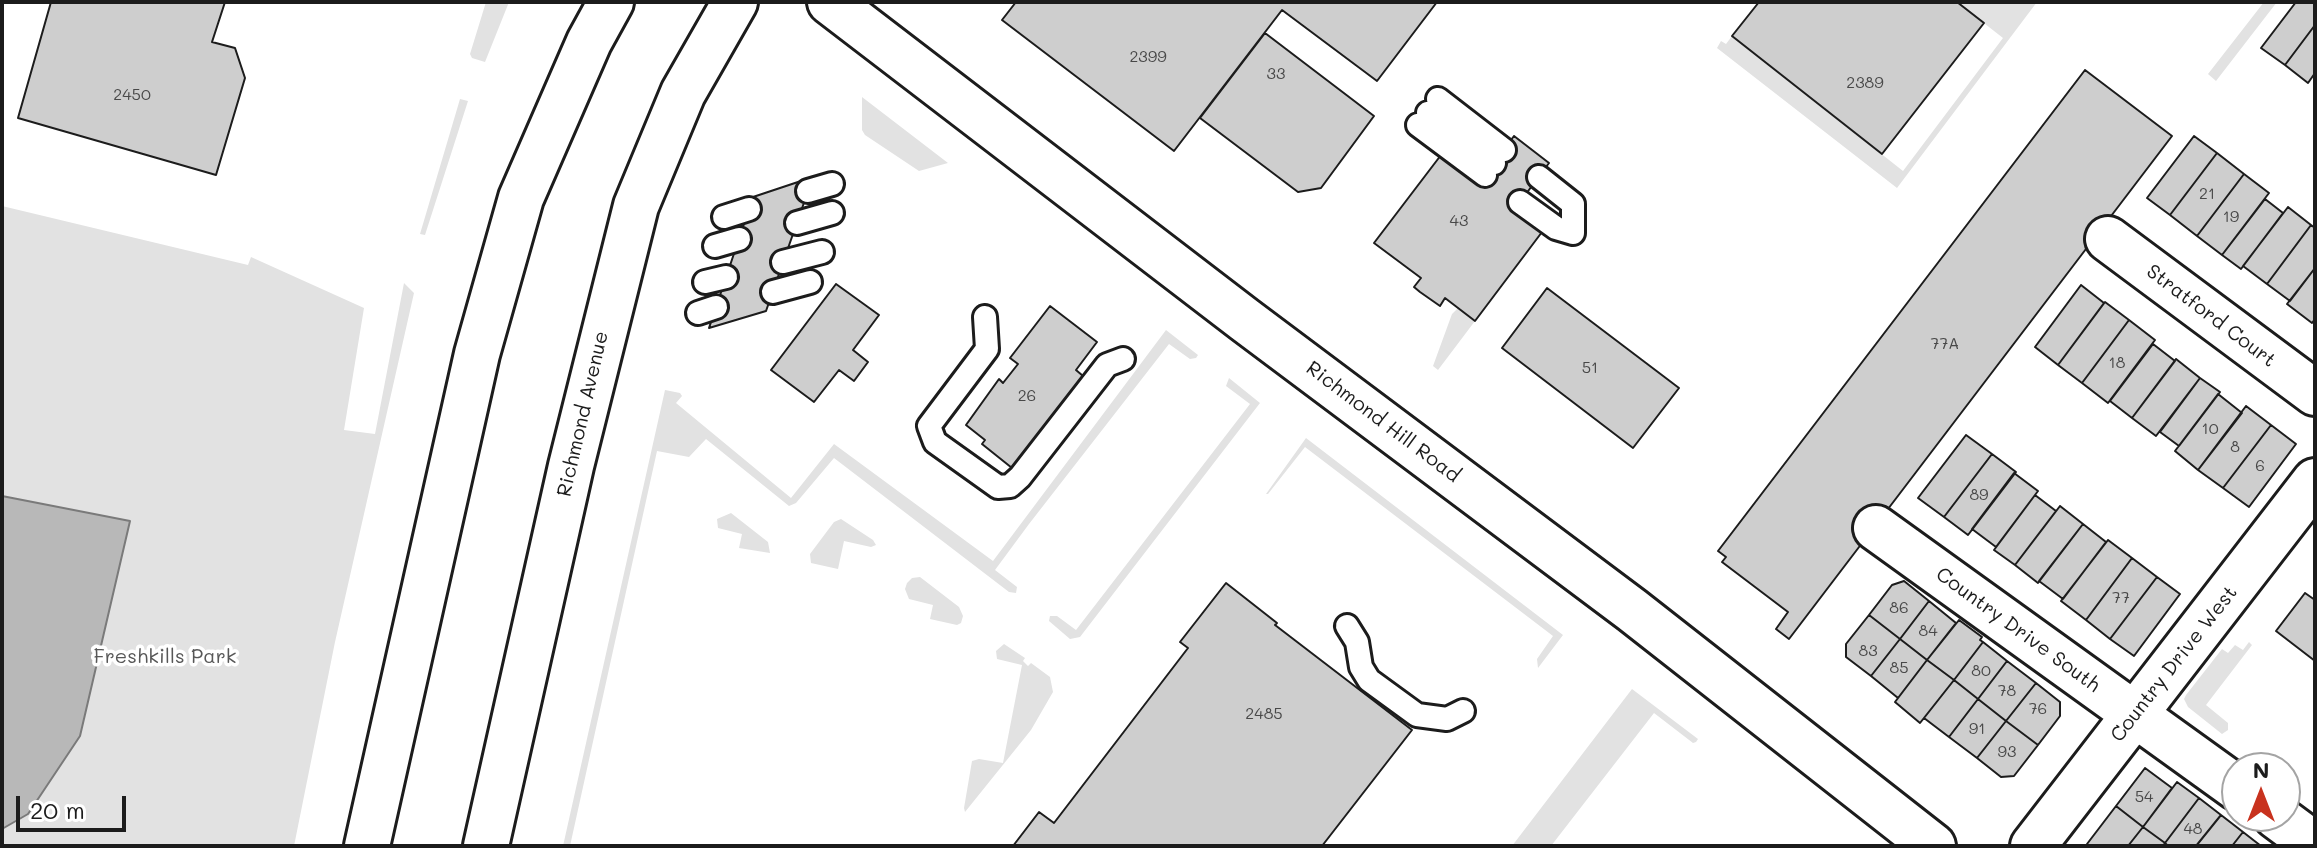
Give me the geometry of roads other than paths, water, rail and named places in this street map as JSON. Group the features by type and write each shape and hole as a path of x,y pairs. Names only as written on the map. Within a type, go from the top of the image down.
{"street":[{"path":"367,846 477,354 514,222 521,198 589,42 611,2"},
{"name":"Richmond Avenue","path":"486,846 571,466 636,206 683,93 735,2"},
{"name":"Richmond Hill Road","path":"830,2 1245,320 1632,610 1933,846"},
{"name":"Stratford Court","path":"2108,239 2315,393"},
{"name":"Country Drive West","path":"2033,846 2315,481"},
{"name":"Country Drive South","path":"1876,528 2221,776"},
{"path":"2298,832 2315,845"}],"lane":[{"path":"1428,112 1494,163 1428,112"},
{"path":"808,191 832,184"},
{"path":"1529,190 1573,204 1573,233 1556,228 1529,190"},
{"path":"724,217 749,209"},
{"path":"797,223 832,213"},
{"path":"715,246 739,239"},
{"path":"783,262 822,252"},
{"path":"773,292 810,282"},
{"path":"985,317 987,349 929,426 935,442 998,487 1014,483 1107,365 1123,359"},
{"path":"1347,626 1357,642 1361,667 1369,680 1417,715 1447,719 1463,711"}],"park label":[{"name":"Freshkills Park","path":"165,657"}]}
